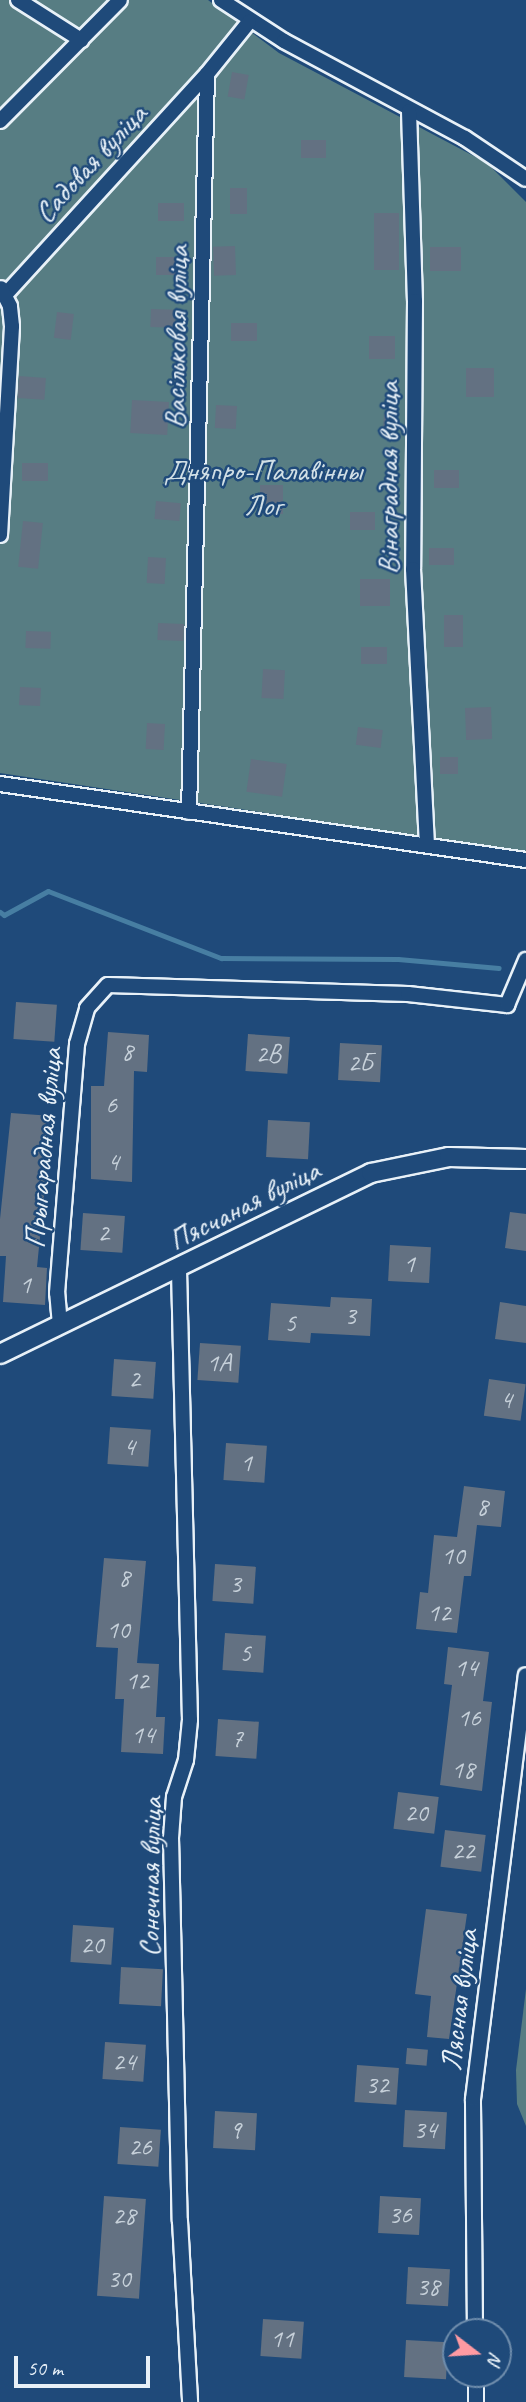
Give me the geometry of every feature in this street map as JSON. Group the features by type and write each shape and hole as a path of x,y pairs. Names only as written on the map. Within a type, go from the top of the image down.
{"street":[{"path":"18,0 80,40"},
{"path":"0,121 120,0"},
{"path":"221,0 249,22 409,111 465,138 526,179"},
{"name":"Садовая вуліца","path":"0,536 12,326 3,290 207,74 249,22"},
{"name":"Васільковая вуліца","path":"189,812 207,74"},
{"name":"Вінаградная вуліца","path":"409,111 415,301 413,569 427,844"},
{"path":"0,784 526,860"},
{"name":"Прыгарадная вуліца","path":"60,1325 57,1293 77,1044 87,1008 108,985 408,994 507,1005 526,960"},
{"name":"Пясчаная вуліца","path":"0,1354 178,1270 371,1173 449,1157 526,1159"},
{"name":"Сонечная вуліца","path":"178,1270 190,1720 186,1760 174,1797 171,1838 180,2207 190,2402"},
{"name":"Лясная вуліца","path":"475,2318 474,2099 526,1675"}],"green space":[{"name":"Дняпро-Палавінны Лог","path":"0,0 208,0 279,53 487,163 526,202 526,852 0,773"},
{"path":"526,1989 526,2126 517,2104 516,2070"}],"building":[{"path":"232,72 249,75 244,100 228,97"},
{"path":"301,140 326,140 326,158 301,158"},
{"path":"230,188 247,188 247,214 230,214"},
{"path":"158,203 184,203 184,221 158,221"},
{"path":"374,213 399,213 399,270 374,270"},
{"path":"235,246 236,275 214,276 213,247"},
{"path":"430,247 461,247 461,271 430,271"},
{"path":"156,257 182,257 182,275 156,275"},
{"path":"151,309 176,310 175,328 150,327"},
{"path":"57,312 74,314 71,340 54,338"},
{"path":"231,323 257,323 257,341 231,341"},
{"path":"369,336 395,336 395,359 369,359"},
{"path":"466,368 494,368 494,397 466,397"},
{"path":"19,376 46,378 44,400 17,398"},
{"path":"132,400 169,402 167,435 130,433"},
{"path":"216,405 237,406 236,429 215,428"},
{"path":"384,414 398,415 396,437 382,436"},
{"path":"22,463 48,463 48,481 22,481"},
{"path":"434,470 459,470 459,488 434,488"},
{"path":"260,485 283,485 283,514 260,514"},
{"path":"156,501 181,503 179,521 154,519"},
{"path":"350,512 375,512 375,530 350,530"},
{"path":"23,521 43,523 38,569 18,567"},
{"path":"429,548 454,548 454,565 429,565"},
{"path":"148,557 166,558 165,584 147,583"},
{"path":"360,579 390,579 390,606 360,606"},
{"path":"444,615 463,615 463,647 444,647"},
{"path":"158,623 184,624 183,641 157,640"},
{"path":"26,631 51,632 50,649 25,648"},
{"path":"361,647 387,647 387,664 361,664"},
{"path":"263,669 285,670 283,699 261,698"},
{"path":"20,687 41,688 40,706 19,705"},
{"path":"491,707 492,739 466,740 465,708"},
{"path":"147,723 165,724 164,750 146,749"},
{"path":"358,727 383,730 381,748 356,745"},
{"path":"440,757 458,757 458,774 440,774"},
{"path":"251,759 287,764 282,797 246,792"},
{"path":"16,1002 57,1005 54,1042 13,1039"},
{"path":"108,1032 149,1035 147,1072 134,1071 132,1182 91,1179 91,1086 104,1086"},
{"path":"248,1034 290,1037 287,1074 245,1071"},
{"path":"340,1043 382,1045 380,1082 338,1080"},
{"path":"11,1113 52,1116 37,1267 47,1268 45,1305 3,1302 6,1256 0,1256 0,1219"},
{"path":"268,1120 310,1122 308,1159 266,1157"},
{"path":"510,1212 526,1214 526,1251 505,1248"},
{"path":"83,1213 125,1216 122,1253 80,1250"},
{"path":"390,1245 431,1247 429,1283 388,1281"},
{"path":"331,1297 372,1299 370,1336 311,1333 310,1343 268,1340 271,1303 330,1307"},
{"path":"500,1302 526,1306 526,1343 495,1339"},
{"path":"200,1343 241,1346 238,1383 197,1380"},
{"path":"114,1359 156,1362 153,1399 111,1396"},
{"path":"489,1379 526,1384 520,1421 484,1416"},
{"path":"110,1427 151,1430 148,1467 107,1464"},
{"path":"226,1443 267,1446 264,1483 223,1480"},
{"path":"464,1486 505,1491 501,1527 477,1525 471,1576 464,1576 457,1633 416,1629 420,1592 428,1593 434,1535 457,1537"},
{"path":"104,1558 146,1561 137,1663 159,1664 156,1717 165,1717 163,1754 121,1752 124,1699 115,1699 118,1648 96,1647"},
{"path":"215,1564 256,1567 253,1604 212,1601"},
{"path":"225,1633 266,1636 263,1673 222,1670"},
{"path":"448,1647 489,1652 483,1701 492,1702 482,1791 440,1785 452,1685 444,1684"},
{"path":"218,1719 259,1722 256,1759 215,1756"},
{"path":"398,1792 439,1797 434,1834 393,1829"},
{"path":"445,1830 486,1835 481,1872 440,1867"},
{"path":"426,1909 467,1914 449,2039 427,2037 431,1996 415,1994"},
{"path":"73,1925 114,1928 111,1965 70,1962"},
{"path":"121,1967 163,1969 161,2006 119,2004"},
{"path":"105,2042 146,2045 143,2082 102,2079"},
{"path":"407,2048 428,2050 427,2066 406,2064"},
{"path":"357,2065 399,2068 396,2105 354,2102"},
{"path":"405,2110 447,2112 445,2149 403,2147"},
{"path":"215,2111 257,2113 255,2150 213,2148"},
{"path":"120,2127 161,2130 158,2167 117,2164"},
{"path":"104,2196 146,2199 139,2299 97,2296"},
{"path":"380,2196 421,2198 419,2235 378,2233"},
{"path":"408,2267 450,2269 448,2306 406,2304"},
{"path":"263,2319 304,2322 301,2359 260,2356"},
{"path":"406,2340 442,2342 442,2379 404,2377"}],"waterway":[{"path":"0,912 4,915 48,891 221,958 398,959 499,968"}]}
